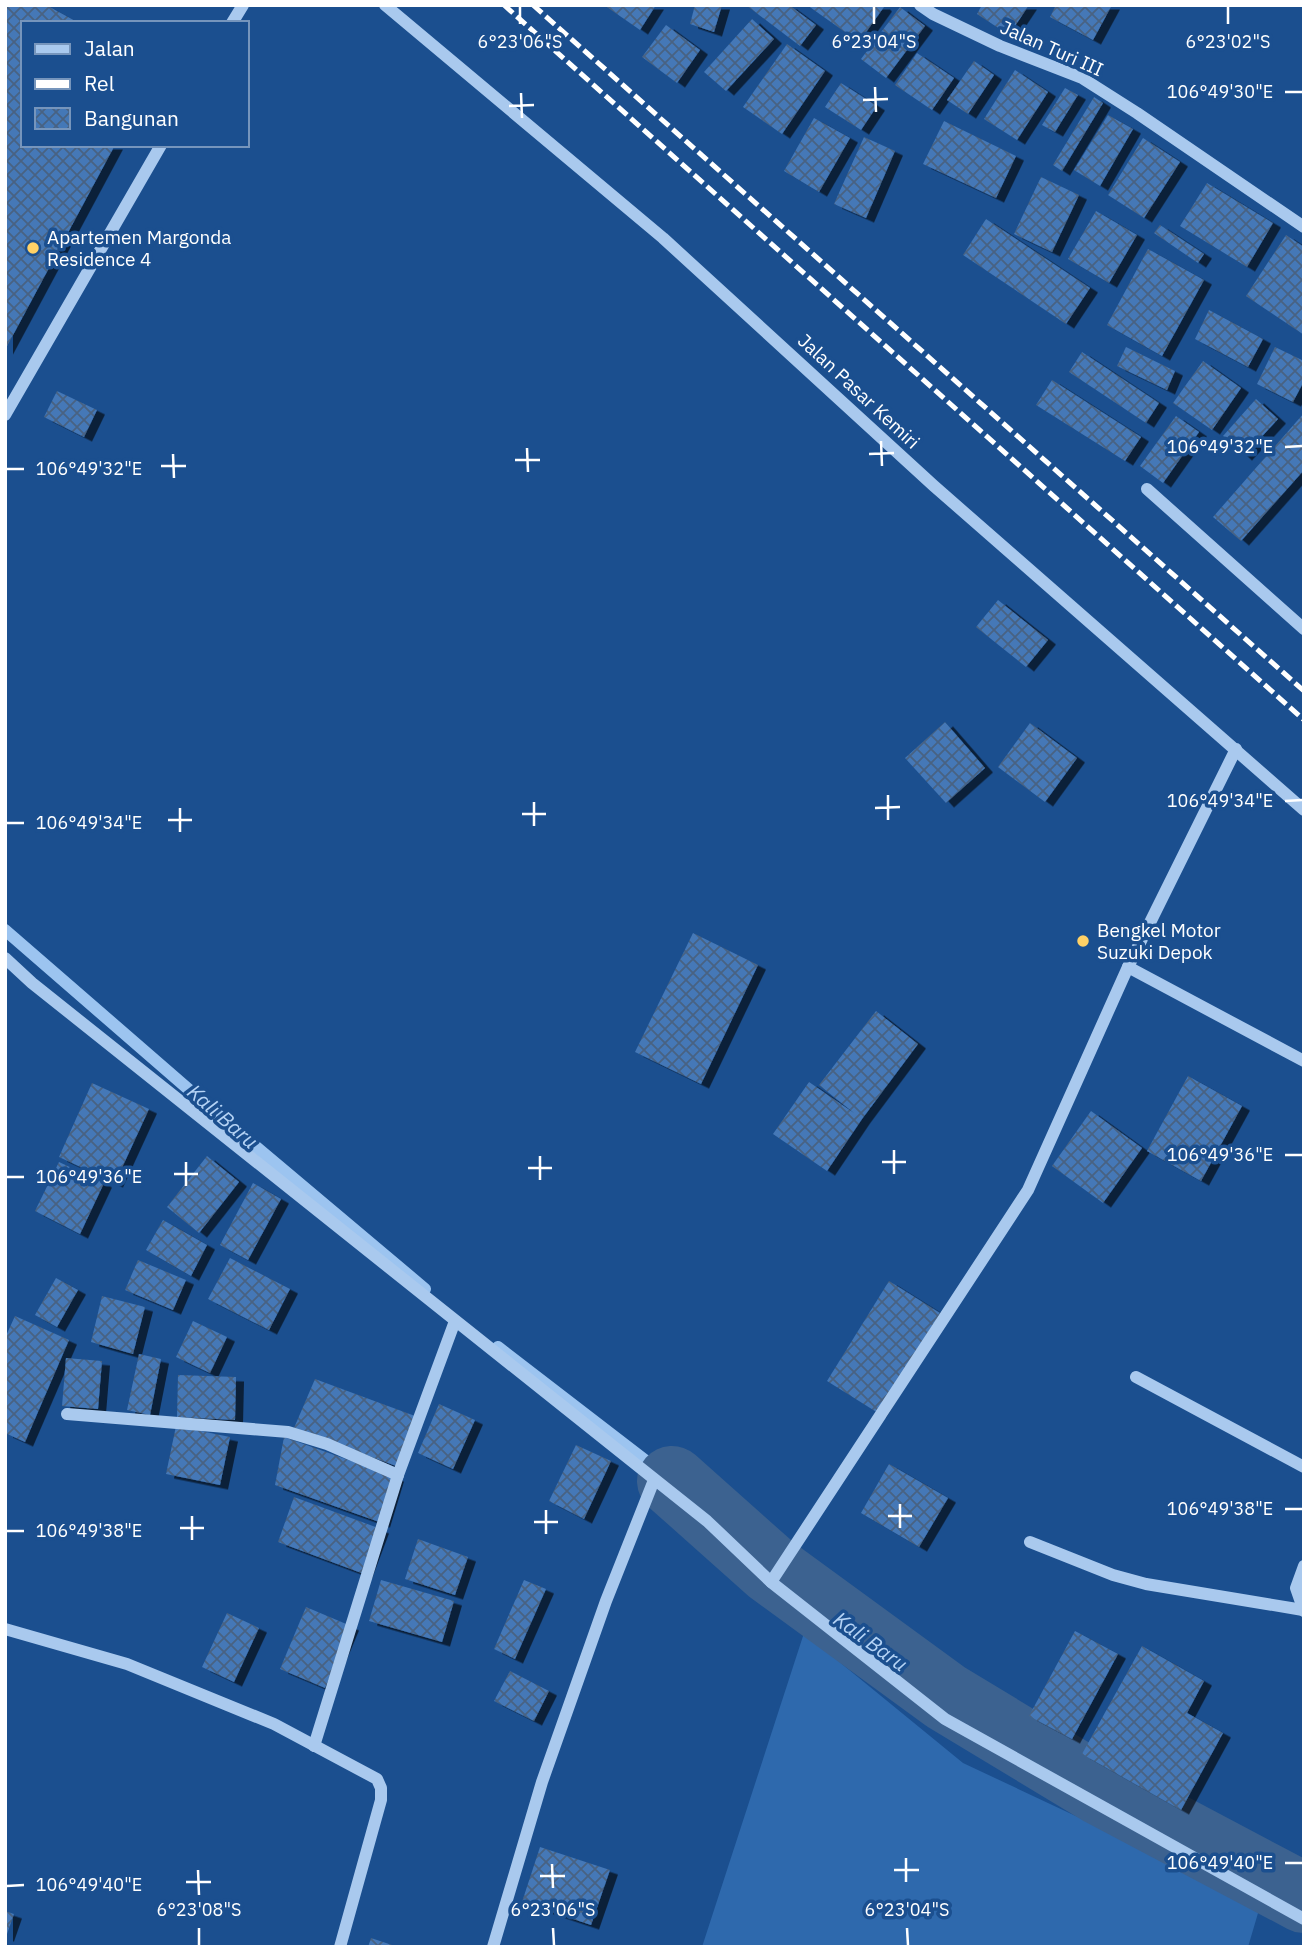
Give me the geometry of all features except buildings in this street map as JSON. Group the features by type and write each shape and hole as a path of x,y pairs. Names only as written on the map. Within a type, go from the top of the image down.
{"street":[{"path":"233,21 243,5"},
{"name":"Jalan Pasar Kemiri","path":"384,5 663,238 934,486 1304,810"},
{"name":"Jalan Turi III","path":"920,5 1000,46 1082,78 1304,228"},
{"path":"5,415 160,147"},
{"path":"1147,489 1304,629"},
{"path":"771,1582 1028,1190 1128,967 1236,749"},
{"path":"5,958 32,983 707,1521 771,1582 945,1719 1304,1919"},
{"path":"1128,967 1304,1061"},
{"path":"314,1746 398,1475 455,1321"},
{"path":"1136,1377 1304,1467"},
{"path":"67,1413 288,1432 327,1444 398,1475"},
{"path":"493,1947 542,1782 606,1601 654,1480"},
{"path":"1030,1542 1113,1575 1146,1584 1303,1610 1296,1588 1304,1566"},
{"path":"5,1629 127,1664 274,1724 377,1779 381,1788 381,1800 340,1947"}],"shaded area":[{"path":"804,1633 963,1763 1261,1903 1248,1947 702,1947"}],"waterway":[{"name":"Kali Baru","path":"5,930 217,1114 425,1289"},
{"name":"Kali Baru","path":"498,1347 672,1481"},
{"name":"Kali Baru","path":"672,1481 772,1570 946,1697 1100,1790 1304,1898"}],"railway":[{"path":"504,5 1304,720"},
{"path":"533,5 1304,691"}],"place":[{"name":"Apartemen Margonda Residence 4","path":"33,248"},
{"name":"Bengkel Motor Suzuki Depok","path":"1083,941"}]}
